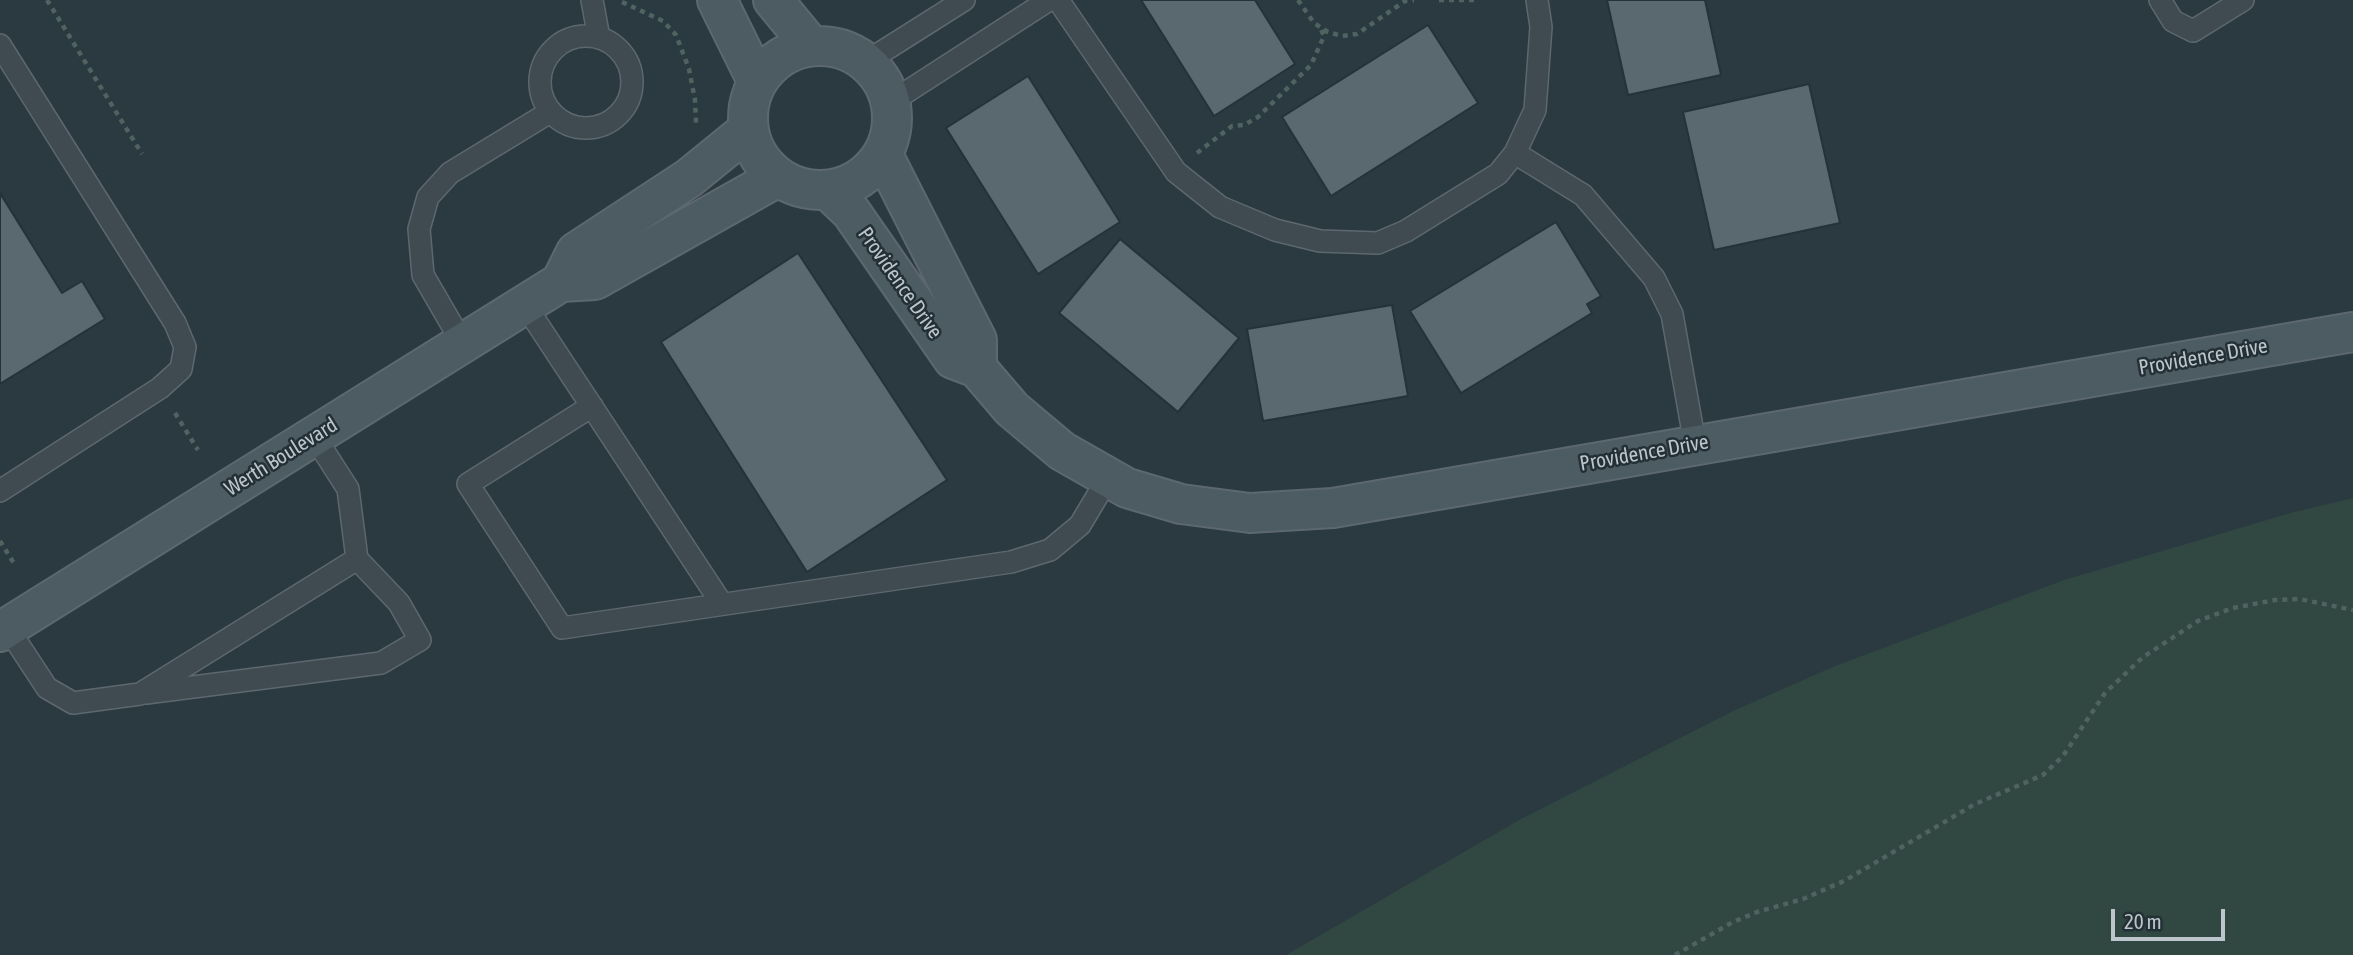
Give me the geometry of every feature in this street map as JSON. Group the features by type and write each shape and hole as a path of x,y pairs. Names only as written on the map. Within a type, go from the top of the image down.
{"street":[{"path":"717,0 757,81"},
{"path":"773,0 811,46"},
{"path":"811,46 834,46 866,62 880,78 891,102 893,116 890,138 883,155 870,171 847,186 828,190 808,189 778,177 759,157 748,130 748,109 757,81 770,65 783,55 811,46"},
{"name":"Werth Boulevard","path":"561,282 576,252 689,178 748,130"},
{"name":"Providence Drive","path":"883,155 977,340 977,368"},
{"name":"Werth Boulevard","path":"4,630 561,282 595,280 778,177"},
{"name":"Providence Drive","path":"828,190 851,212 953,359 977,368 1012,409 1062,451 1127,488 1181,504 1250,513 1333,508 2353,332"}],"lane":[{"path":"592,0 599,38"},
{"path":"866,62 964,0"},
{"path":"891,102 1049,0"},
{"path":"1058,0 1176,172 1220,207 1275,230 1320,241 1378,243 1406,231 1498,174 1515,153 1535,110 1541,27 1537,0"},
{"path":"2160,0 2173,21 2193,31 2243,0"},
{"path":"570,38 599,38 613,44 624,56 631,69 633,85 629,101 620,114 608,123 593,128 578,128 563,122 550,112 540,85 541,70 547,57 557,46 570,38"},
{"path":"0,45 175,323 185,347 181,369 160,388 0,491"},
{"path":"463,344 423,275 419,229 428,197 450,173 550,112"},
{"path":"1515,153 1583,195 1654,278 1672,314 1695,444"},
{"path":"525,305 722,604"},
{"path":"592,406 468,484 562,628 1011,562 1050,550 1080,525 1108,478"},
{"path":"4,630 47,688 73,703 381,663 420,640 399,603 356,559 348,489 314,436"},
{"path":"140,694 356,559"}],"path":[{"path":"47,0 142,154"},
{"path":"615,0 663,20 676,35 689,69 695,100 696,128"},
{"path":"1298,0 1314,23 1342,36 1357,34 1405,1 1414,0"},
{"path":"1439,0 1477,0"},
{"path":"1176,172 1219,134 1232,126 1244,125 1258,117 1311,65 1324,36 1320,27"},
{"path":"160,388 198,450"},
{"path":"0,541 15,565"},
{"path":"1675,955 1733,922 1803,899 1844,881 1975,804 2043,775 2063,756 2105,693 2143,657 2198,621 2242,606 2275,600 2299,599 2353,610"}],"green space":[{"path":"2353,498 2353,955 1286,955 1519,820 1733,711 1835,666 2064,580 2294,512"}],"building":[{"path":"1141,0 1255,0 1295,64 1214,116"},
{"path":"1607,0 1705,0 1721,75 1628,95"},
{"path":"1428,25 1478,103 1331,196 1282,117"},
{"path":"1028,76 1120,222 1038,274 946,128"},
{"path":"1809,84 1840,223 1714,250 1683,112"},
{"path":"0,193 62,293 82,281 105,319 0,384"},
{"path":"1556,222 1601,296 1587,304 1592,313 1461,393 1410,311"},
{"path":"1120,239 1239,338 1178,412 1059,313"},
{"path":"798,253 947,480 807,572 661,342"},
{"path":"1392,305 1408,396 1263,421 1247,329"}]}
